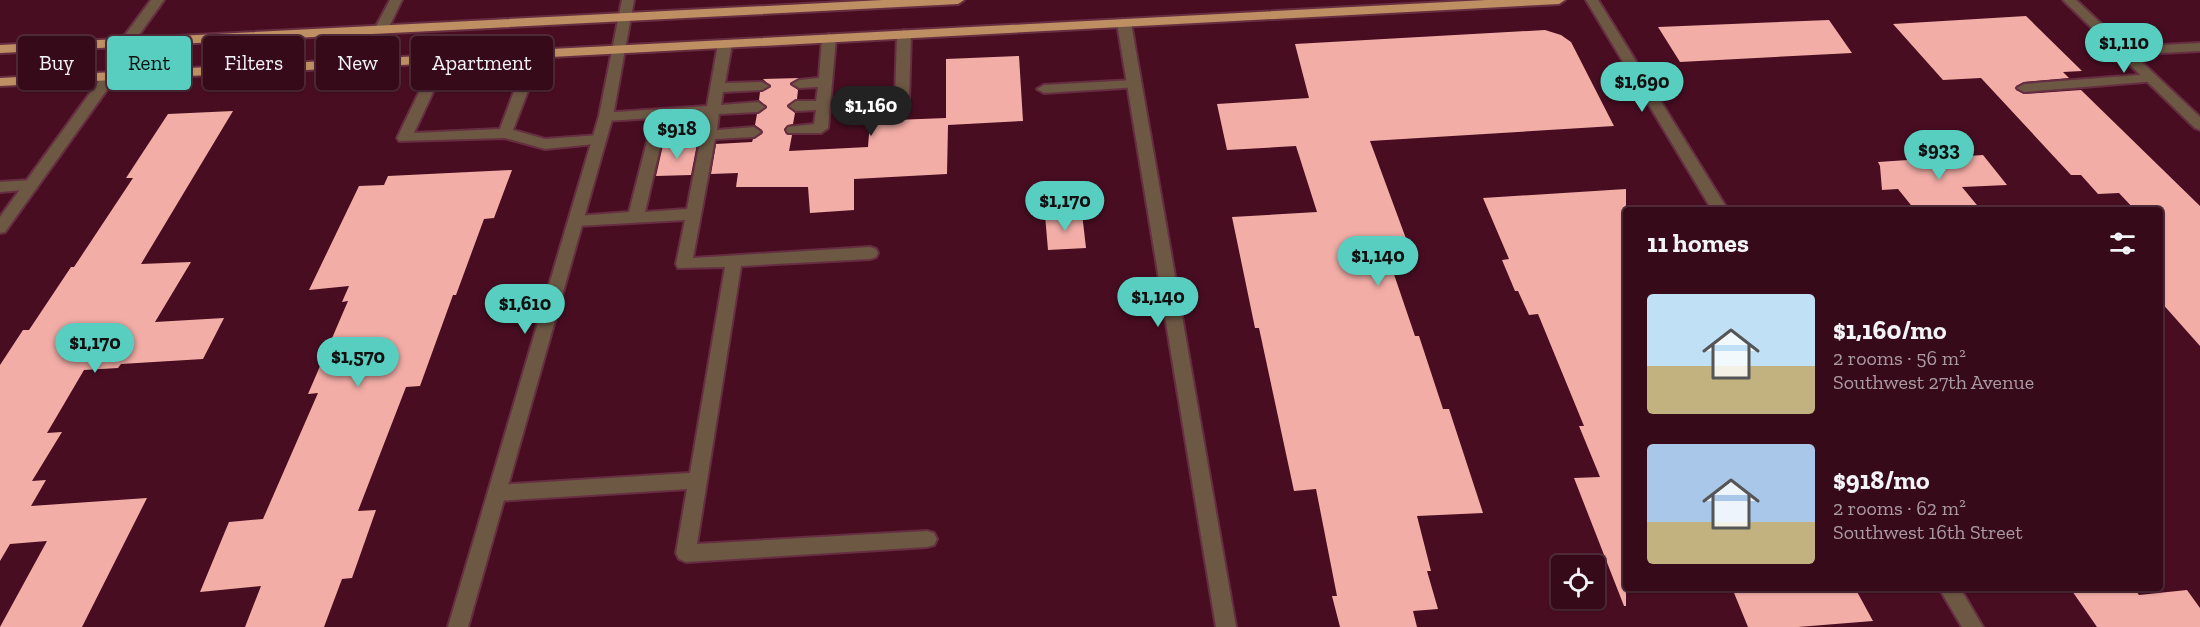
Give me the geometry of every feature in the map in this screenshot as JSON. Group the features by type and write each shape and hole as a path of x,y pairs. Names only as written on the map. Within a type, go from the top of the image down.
{"highway":[{"path":"191,40 958,0"},
{"path":"553,53 1559,0"},
{"path":"0,50 107,44"},
{"path":"191,73 411,62"},
{"path":"0,82 107,77"}],"street":[{"path":"131,36 158,0"},
{"path":"381,30 396,0"},
{"path":"458,627 606,116 628,0"},
{"path":"1592,0 1718,207"},
{"path":"2069,0 2200,125"},
{"path":"1124,23 1226,627"},
{"path":"902,100 904,34"},
{"path":"793,130 822,128 829,38"},
{"path":"725,44 684,264 870,253"},
{"path":"2123,51 2200,47"},
{"path":"2024,88 2151,78"},
{"path":"0,228 107,80"},
{"path":"799,84 826,82"},
{"path":"1044,89 1134,84"},
{"path":"718,88 762,86"},
{"path":"427,90 404,138 505,133 545,144 599,140"},
{"path":"505,133 521,90"},
{"path":"796,106 823,105"},
{"path":"606,116 758,107"},
{"path":"636,217 662,113"},
{"path":"709,135 754,132"},
{"path":"0,187 31,185"},
{"path":"577,221 694,214"},
{"path":"734,261 686,553 927,539"},
{"path":"497,494 698,480"},
{"path":"1951,591 1973,627"}],"building":[{"path":"2026,16 2082,71 2063,72 2069,78 2024,82 2016,86 2016,90 2024,94 2081,90 2200,206 2200,346 2163,304 2163,207 2132,207 2119,193 2098,194 2081,175 2071,175 1981,78 1943,80 1893,24"},
{"path":"1829,20 1852,53 1680,62 1658,27"},
{"path":"1545,30 1561,35 1571,42 1614,126 1370,141 1408,244 1384,245 1415,336 1419,336 1443,409 1449,409 1483,513 1417,516 1431,571 1427,571 1438,609 1413,611 1417,627 1340,627 1332,596 1337,596 1316,489 1294,491 1259,328 1255,328 1232,217 1317,212 1296,146 1227,150 1217,104 1309,98 1295,44"},
{"path":"1019,56 1023,121 948,125 947,174 854,179 854,210 810,213 808,187 736,187 738,173 711,174 716,144 752,142 762,134 762,130 755,125 757,114 767,107 759,100 760,92 771,87 763,79 800,78 790,83 798,90 797,99 787,106 795,113 793,124 784,129 786,134 792,135 789,151 868,147 870,121 946,118 946,59"},
{"path":"233,111 141,264 191,262 155,322 224,318 203,359 121,364 118,368 84,370 47,433 62,432 32,481 46,480 31,506 147,498 82,627 0,627 47,541 10,544 0,561 0,365 23,330 29,330 71,267 74,267 133,178 126,178 168,114"},
{"path":"697,144 691,175 656,176 663,145"},
{"path":"1983,155 2007,185 1962,187 1979,207 1913,207 1898,189 1882,190 1878,162"},
{"path":"512,170 494,218 484,219 420,386 406,387 358,511 376,510 352,578 342,579 324,627 245,627 261,586 200,592 229,522 263,519 318,393 308,394 348,301 342,302 349,286 309,290 359,186 384,185 388,176"},
{"path":"1626,189 1626,207 1623,207 1623,591 1626,591 1626,606 1624,606 1574,478 1600,477 1579,426 1584,426 1538,314 1529,315 1518,291 1515,291 1502,260 1509,259 1483,198"},
{"path":"1082,213 1086,248 1048,250 1045,215"},
{"path":"2187,590 2200,608 2200,627 2097,627 2072,591 2136,591 2139,595"},
{"path":"1733,591 1857,591 1873,621 1798,627 1748,627"}]}
